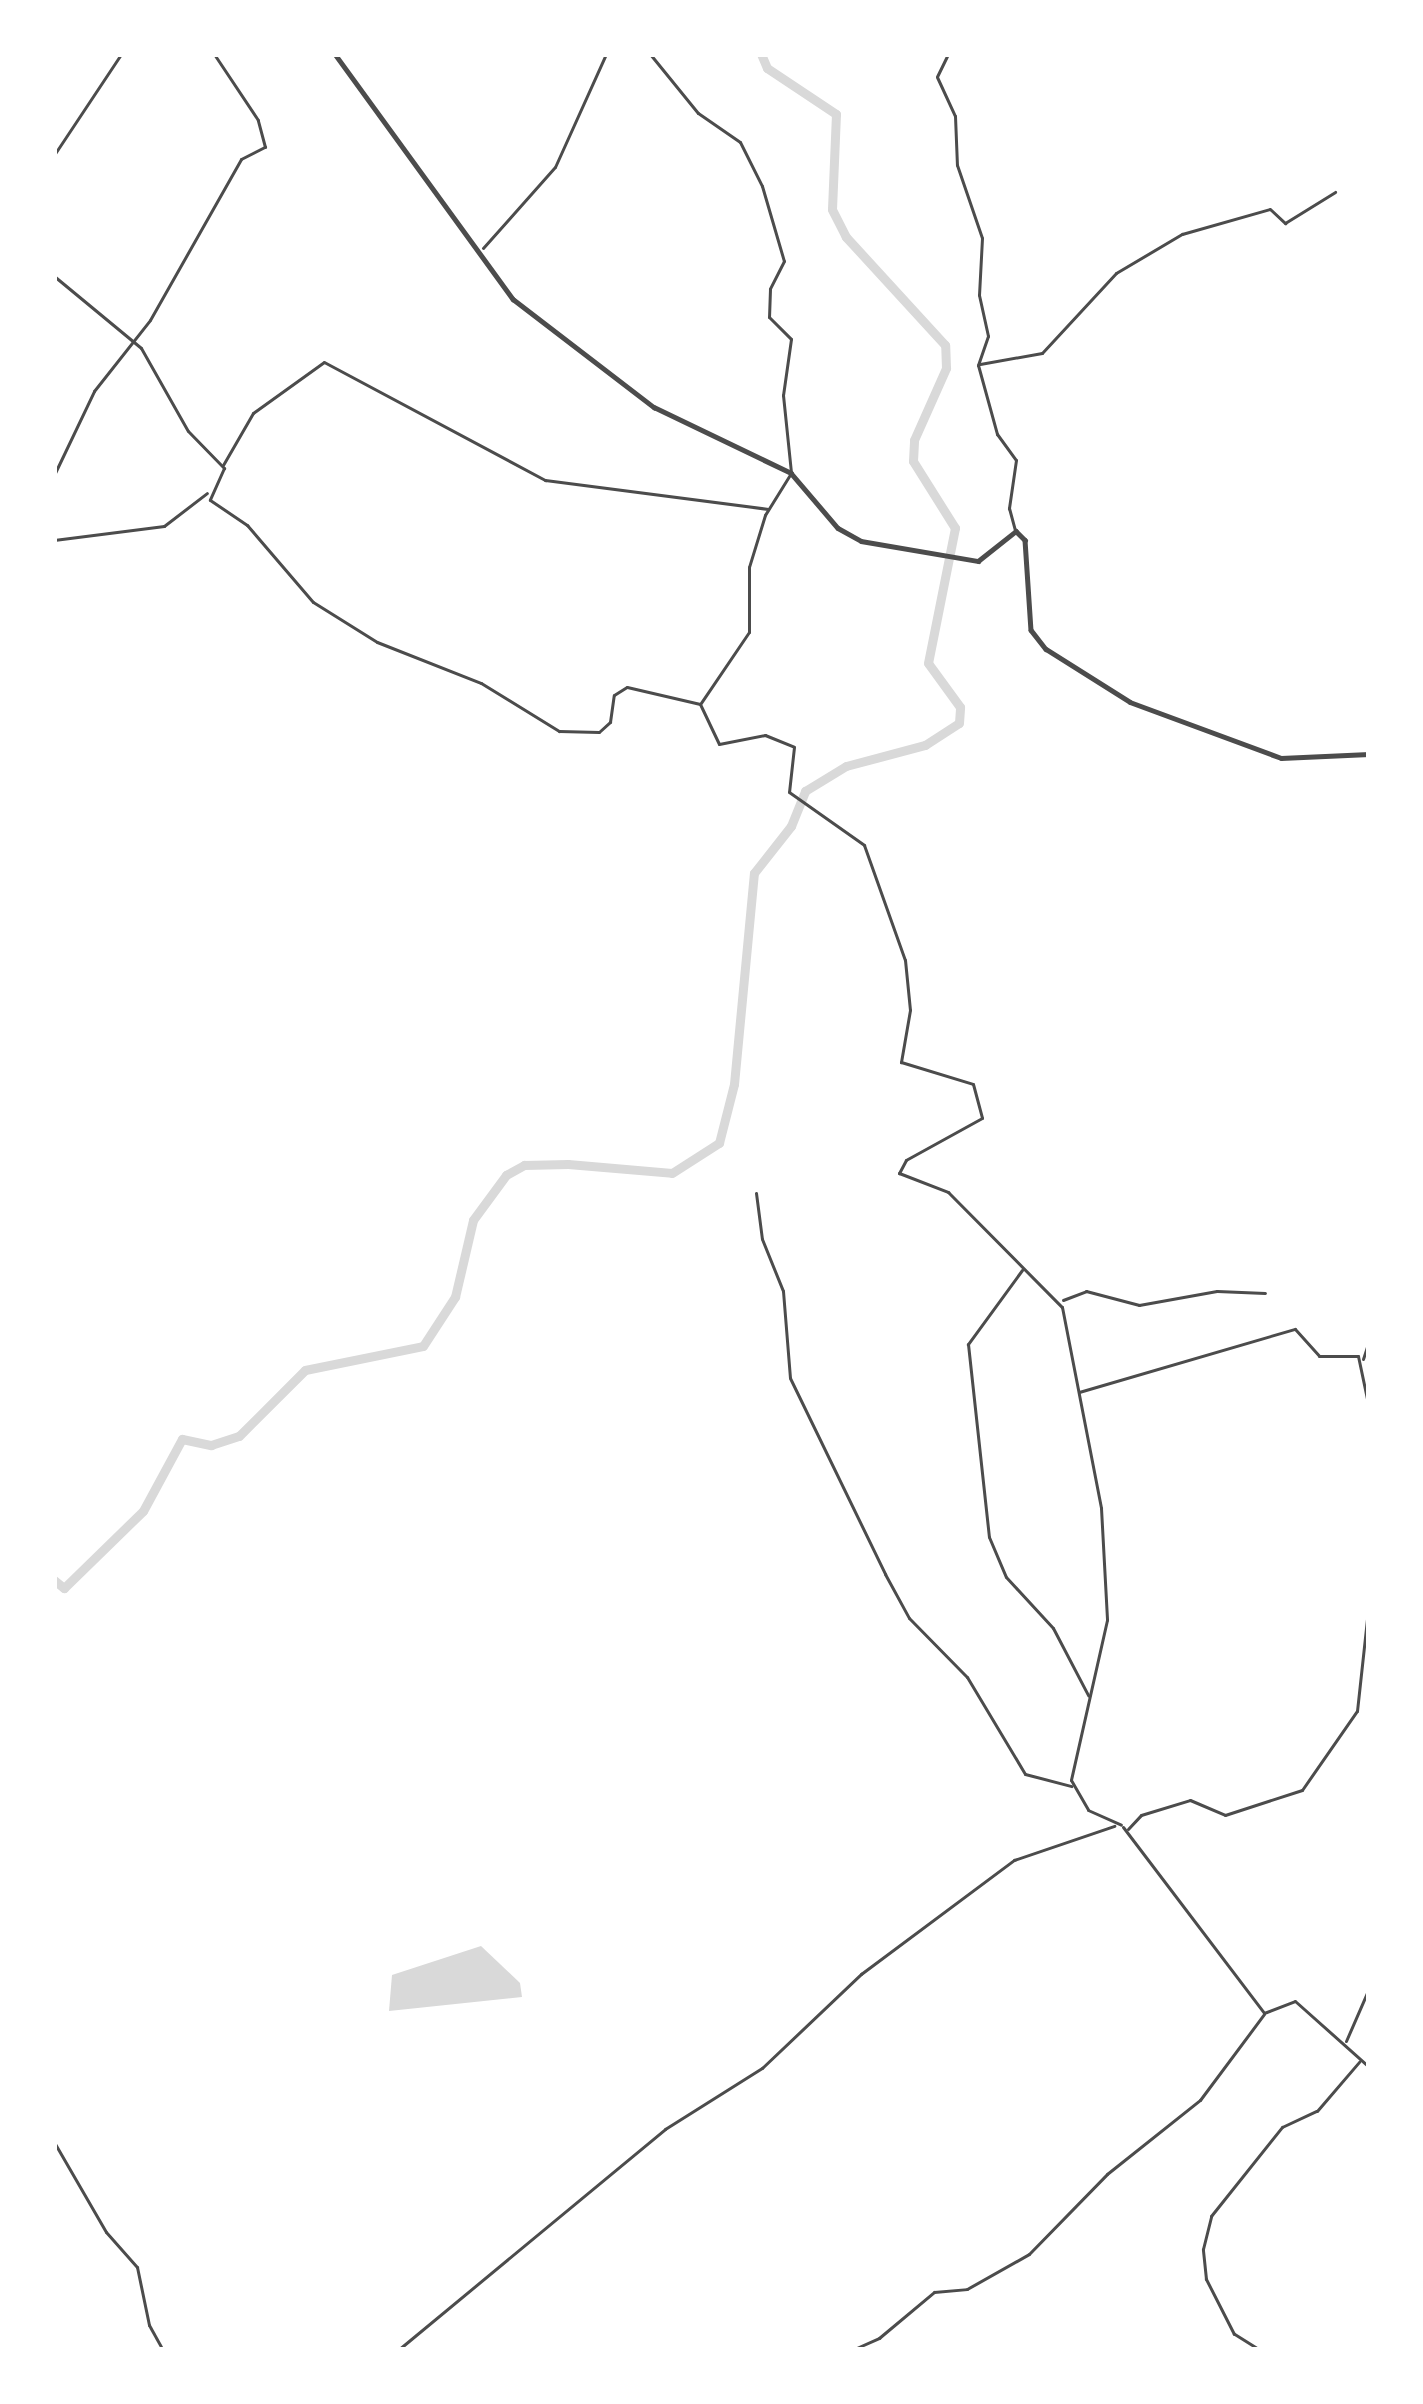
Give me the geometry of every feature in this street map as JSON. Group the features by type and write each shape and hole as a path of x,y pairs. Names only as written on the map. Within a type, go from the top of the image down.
{"street":[{"path":"54,154 121,54"},
{"path":"54,475 94,391 135,343 241,159 265,147 258,120 214,54"},
{"path":"335,54 483,248 513,299 654,407 791,473 838,528 861,541 978,561 1016,532"},
{"path":"483,248 555,167 606,54"},
{"path":"650,54 698,113 740,142 762,186 784,261 770,289 769,317 790,339 783,395 791,473 770,510 748,571 749,632 700,704"},
{"path":"948,54 939,88 955,116 957,165 982,238 979,295 988,336 978,365 998,434 1016,458 1009,508 1016,532 1024,540 1031,630 1065,662 1130,702 1280,758 1369,754"},
{"path":"978,365 1042,352 1116,273 1182,234 1270,209 1286,223 1335,192"},
{"path":"54,276 135,343 188,431 222,465"},
{"path":"54,540 164,526 208,493 253,412 324,362 545,480 770,510"},
{"path":"208,493 247,525 313,602 377,642 482,683 559,731 599,732 610,722 614,695 627,687 700,704"},
{"path":"700,704 719,744 765,735 794,746 792,796 867,850 905,960 910,1010 902,1062 973,1084 982,1118 906,1160 898,1172 948,1192 1060,1302 1104,1543 1106,1634 1072,1786"},
{"path":"756,1193 762,1239 783,1292 790,1378 909,1618 967,1677 1025,1774 1072,1786 1088,1810 1127,1831 1264,2013"},
{"path":"1023,1268 968,1344 988,1537 1006,1577 1053,1628 1075,1683 1090,1697"},
{"path":"1060,1302 1086,1292 1139,1305 1217,1291 1265,1293"},
{"path":"1078,1392 1288,1329 1318,1356 1362,1361"},
{"path":"1369,1341 1362,1361 1369,1408"},
{"path":"1127,1831 1141,1815 1190,1800 1225,1815 1302,1790 1357,1711 1369,1600"},
{"path":"398,2350 665,2129 762,2068 861,1974 1014,1860 1090,1829 1121,1825"},
{"path":"1344,2044 1369,1988"},
{"path":"852,2350 879,2338 934,2292 967,2289 1029,2254 1107,2174 1200,2100 1264,2013 1295,2001 1369,2067"},
{"path":"1261,2350 1234,2334 1206,2279 1202,2249 1211,2216 1282,2127 1317,2111 1360,2061"},
{"path":"54,2142 106,2232 137,2267 148,2325 163,2350"}],"shaded area":[{"path":"481,1946 520,1983 522,1997 389,2011 392,1975"}],"waterway":[{"path":"54,1580 64,1588 143,1511 182,1439 211,1445 239,1436 305,1370 423,1346 455,1297 473,1220 506,1175 524,1165 568,1164 672,1173 719,1143 734,1084 754,873 791,826 805,791 846,766 925,745 959,723 960,707 928,663 955,528 913,461 914,440 946,368 945,345 846,237 832,209 836,114 767,68 761,54"}]}
